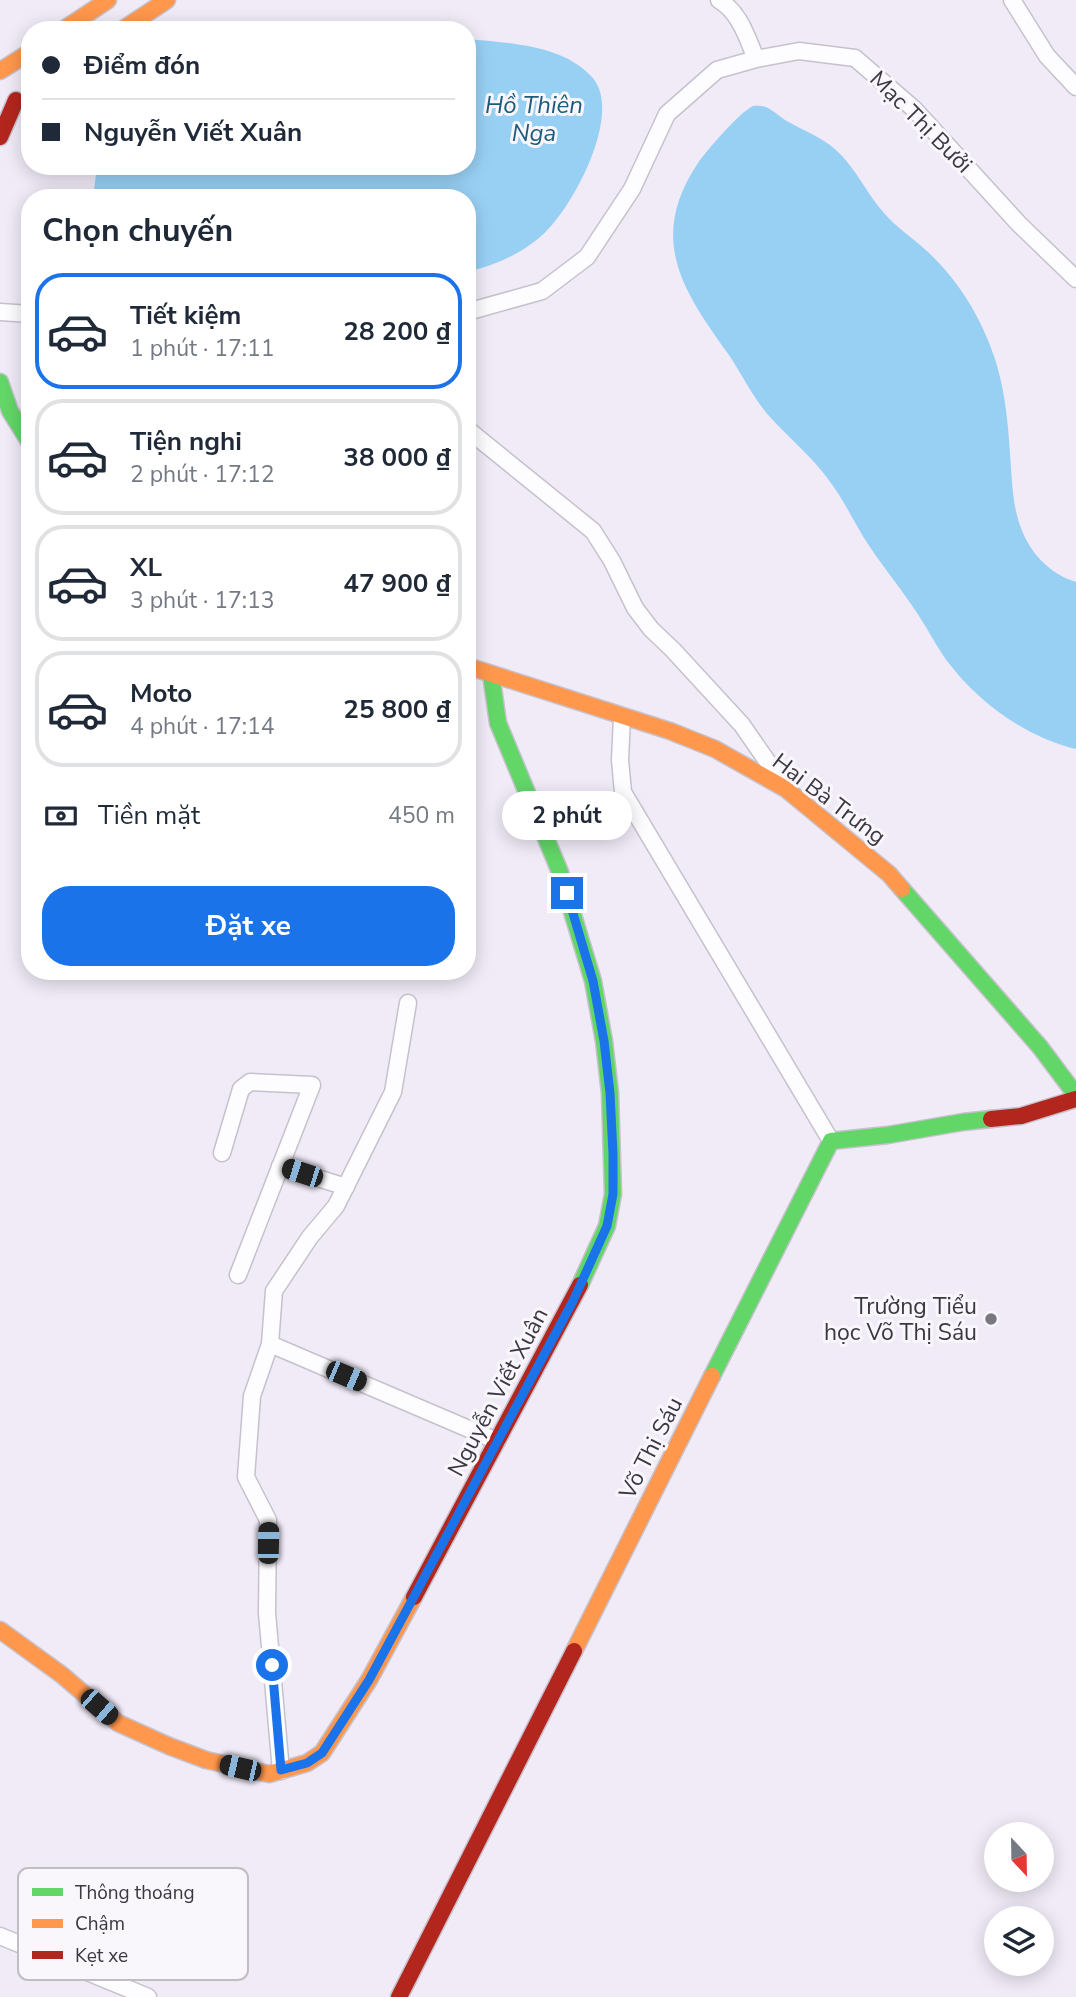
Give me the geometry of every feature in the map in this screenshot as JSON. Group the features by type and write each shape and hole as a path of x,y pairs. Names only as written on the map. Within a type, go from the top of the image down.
{"street":[{"path":"76,21 108,0"},
{"path":"136,21 167,0"},
{"path":"719,0 734,13 745,31 756,59"},
{"path":"1012,0 1047,56 1076,87"},
{"name":"Mạc Thị Bưởi","path":"476,309 542,291 587,257 632,189 667,114 717,69 799,51 855,58 915,109 1019,224 1076,279"},
{"path":"0,72 21,58"},
{"path":"0,112 21,96"},
{"path":"0,137 21,99"},
{"path":"0,312 21,313"},
{"path":"0,382 10,411 21,429"},
{"path":"476,436 593,531 612,561 635,608 651,629 742,725 786,789"},
{"name":"Hai Bà Trưng","path":"476,669 670,731 715,749 786,789 889,874 1040,1047 1076,1097"},
{"name":"Nguyễn Viết Xuân","path":"0,1630 62,1675 118,1723 206,1760 268,1774 307,1763 322,1753 369,1680 573,1301 607,1226 613,1194 610,1093 604,1041 593,981 561,872 498,723 491,674"},
{"path":"622,717 620,760 623,792 831,1141 1021,1116 1076,1097"},
{"path":"281,1770 267,1613 268,1520 246,1477 252,1396 270,1344 274,1291 310,1237 336,1206 393,1091 408,1003"},
{"path":"222,1153 241,1089 250,1082 312,1085 238,1275"},
{"name":"Võ Thị Sáu","path":"399,1997 831,1141"},
{"path":"280,1166 345,1187"},
{"path":"270,1344 498,1441"},
{"path":"0,1936 18,1943"},
{"path":"107,1980 148,1997"}],"water":[{"name":"Hồ Thiên Nga","path":"476,40 534,47 566,58 592,77 600,93 602,114 598,137 590,162 565,208 552,226 531,244 505,259 476,269 476,189 94,189 96,175 476,175"},
{"path":"753,106 770,109 836,150 884,213 950,275 976,315 990,344 1001,382 1014,501 1021,528 1042,561 1058,574 1076,582 1076,749 1038,736 1004,716 973,691 947,661 870,547 833,486 758,402 686,286 677,264 673,240 675,216 683,190 709,149 732,123"}],"traffic: fast":[{"path":"0,382 10,411 21,429"},
{"path":"491,674 498,723 560,872 593,981 604,1041 610,1093 613,1194 607,1226 580,1285"},
{"path":"902,889 1040,1047 1076,1095"},
{"path":"712,1376 831,1141 991,1119"}],"traffic: slow":[{"path":"76,21 108,0"},
{"path":"136,21 167,0"},
{"path":"0,71 21,58"},
{"path":"476,669 670,731 715,749 786,789 889,874 902,889"},
{"path":"574,1651 712,1376"},
{"path":"0,1630 62,1675 118,1723 206,1760 269,1774 307,1763 322,1753 369,1680 414,1597"}],"traffic: jam":[{"path":"0,137 16,100"},
{"path":"991,1119 1021,1116 1076,1099"},
{"path":"414,1597 580,1285"},
{"path":"399,1997 574,1651"}],"place":[{"name":"Trường Tiểu học Võ Thị Sáu","path":"991,1319"}],"route":[{"path":"272,1665 281,1770 307,1763 322,1753 369,1680 573,1301 607,1226 613,1194 613,1154 604,1041 593,981 567,893"}]}
